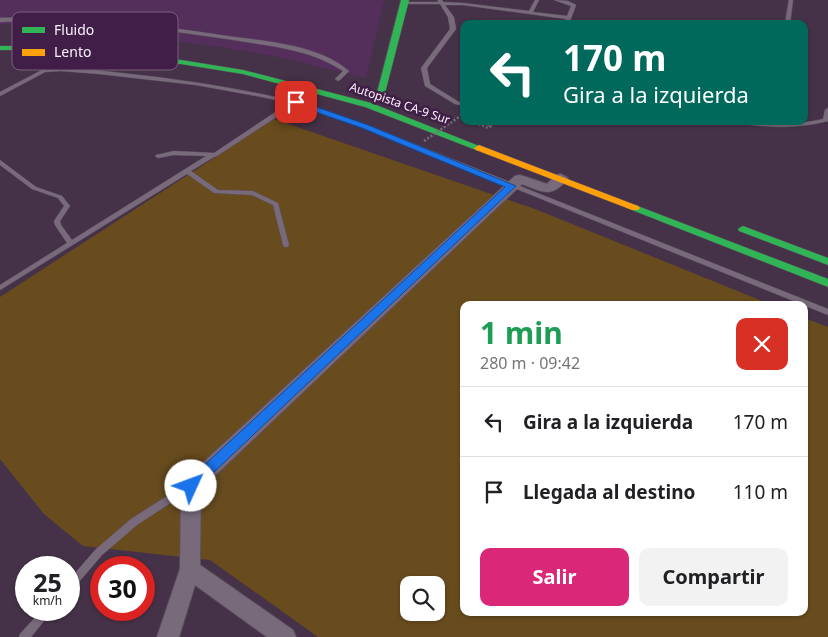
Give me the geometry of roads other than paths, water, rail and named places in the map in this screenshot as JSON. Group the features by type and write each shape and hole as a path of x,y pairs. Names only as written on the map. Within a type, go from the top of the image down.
{"main road":[{"path":"382,93 405,1"},
{"name":"Autopista CA-9 Sur","path":"178,62 243,72 368,104 828,282"},
{"name":"Autopista CA-9 Sur","path":"325,76 343,81"},
{"path":"735,226 828,262"}],"street":[{"path":"168,637 190,569 191,486 520,178 549,189 561,178"},
{"path":"190,569 285,637"}],"lane":[{"path":"496,8 501,0"},
{"path":"530,13 537,0"},
{"path":"556,0 574,5 568,20"},
{"path":"787,20 792,0"},
{"path":"405,1 441,2 496,8 563,20"},
{"path":"441,2 451,17 453,29 424,68 427,85 460,103"},
{"path":"178,31 314,54 330,60 346,71 343,81"},
{"path":"0,94 39,73 68,70 196,83 296,102 365,126 800,301"},
{"path":"0,288 313,90"},
{"path":"808,124 827,120 828,110"},
{"path":"762,125 775,127 804,125"},
{"path":"158,156 174,153 211,156"},
{"path":"0,162 34,188 60,197 67,206 57,222 71,244"},
{"path":"187,171 216,192 253,193 276,204 286,245"},
{"path":"808,304 828,312"},
{"path":"80,574 99,552 134,522 191,486"},
{"path":"24,637 38,621"}]}
